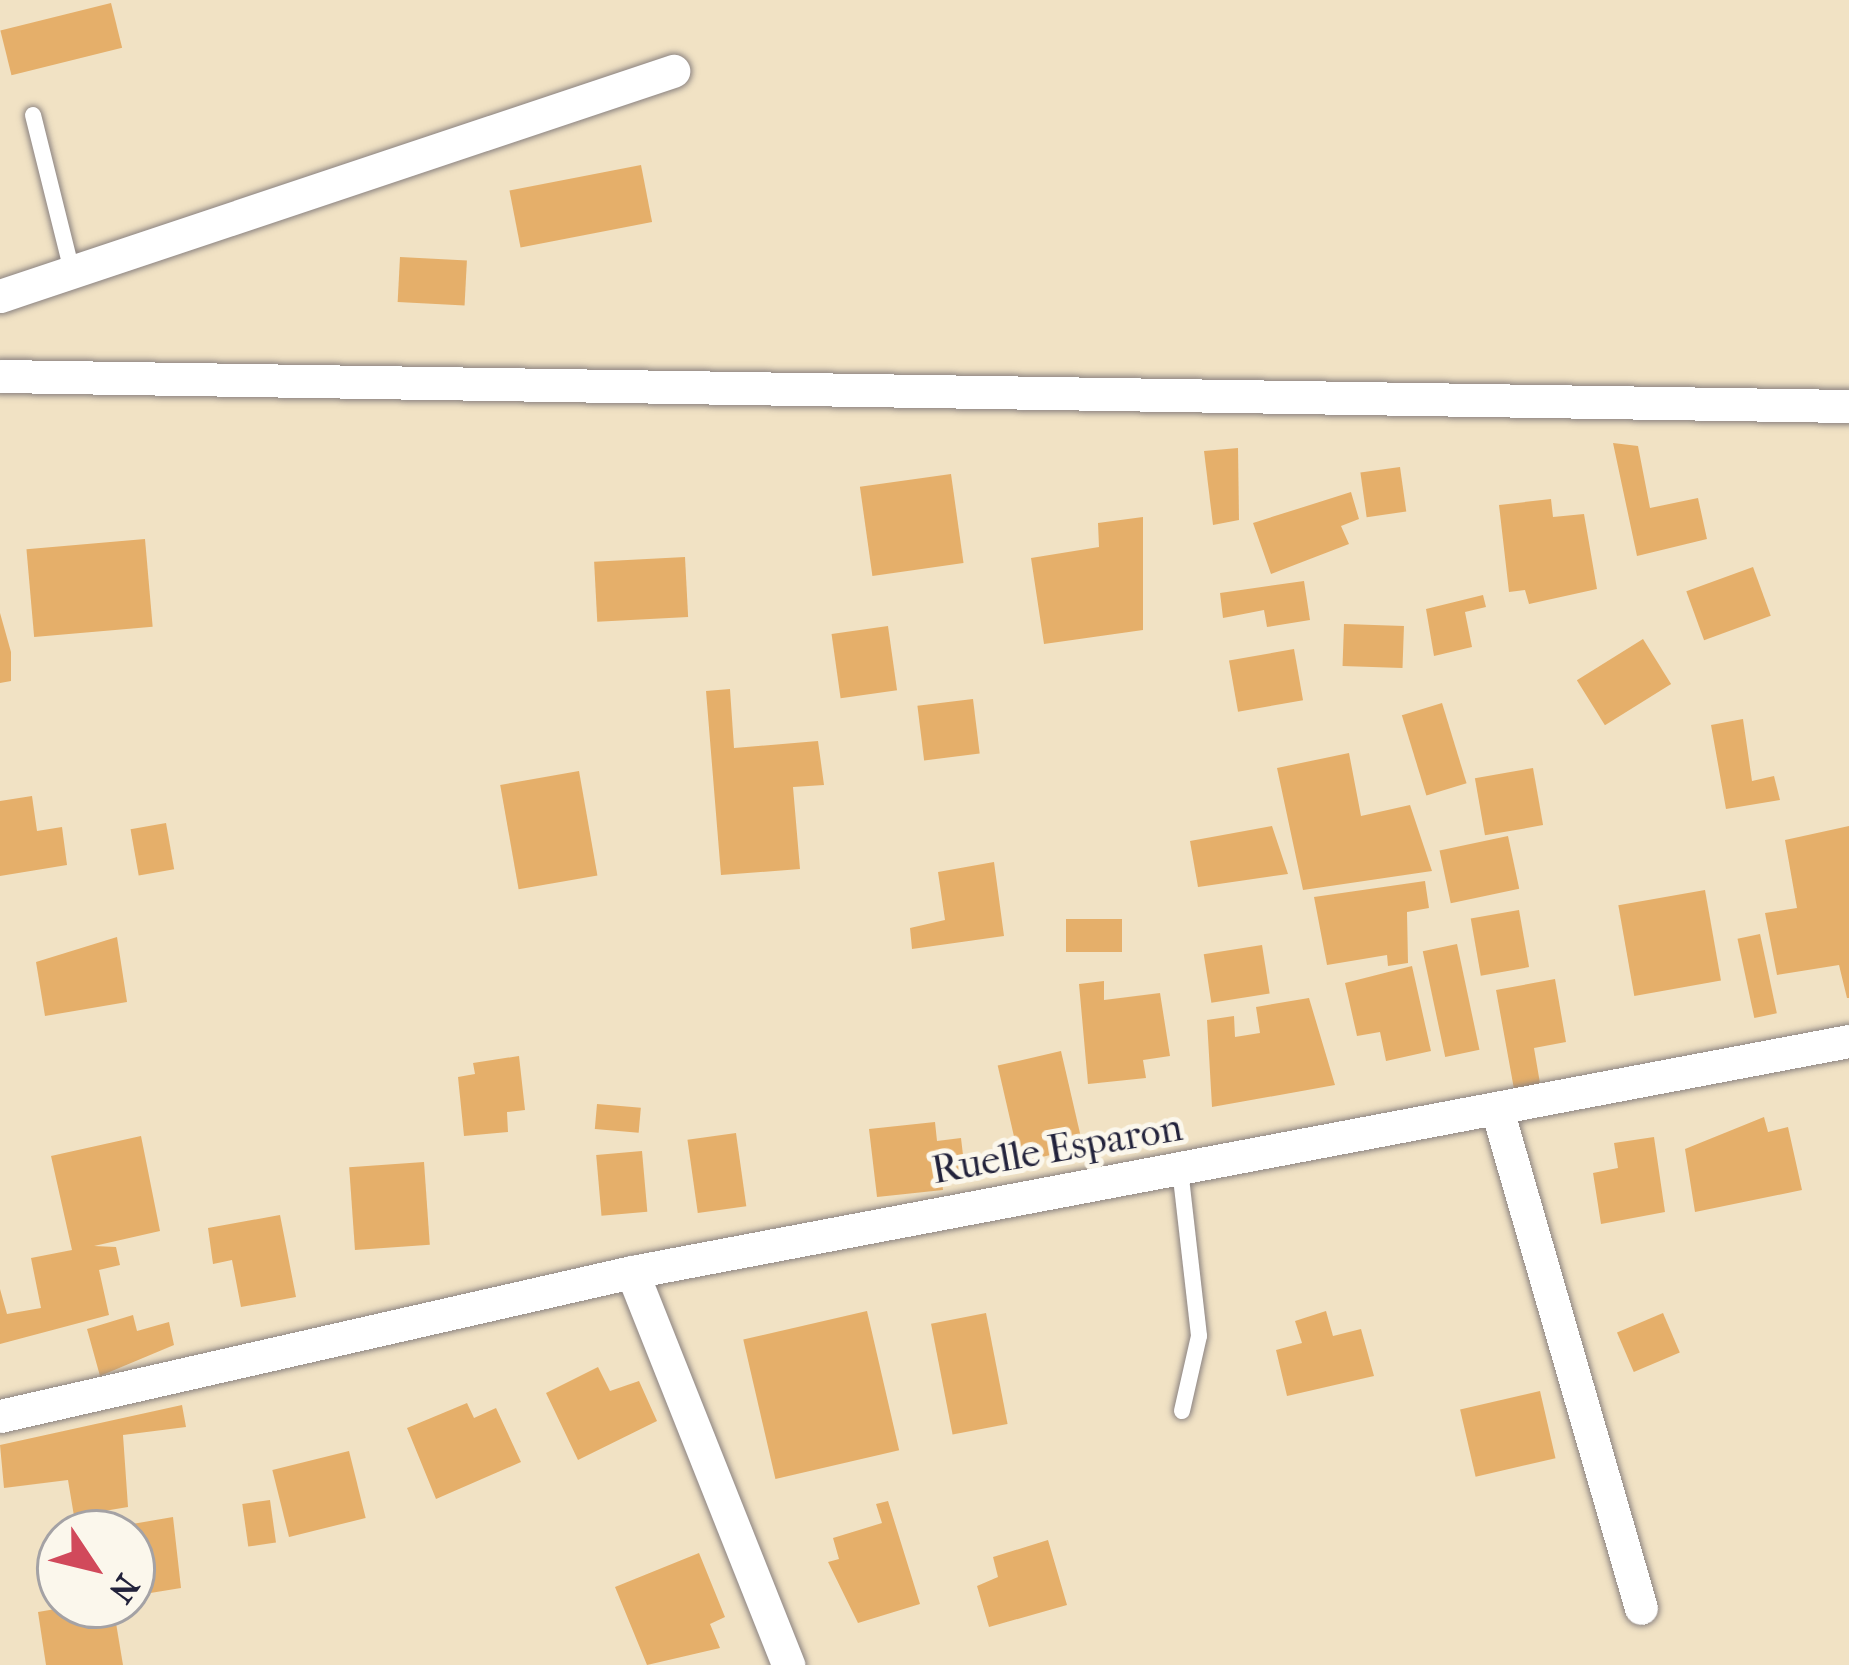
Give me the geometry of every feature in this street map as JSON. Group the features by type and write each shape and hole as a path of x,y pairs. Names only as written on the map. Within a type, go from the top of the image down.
{"street":[{"path":"0,296 673,71"},
{"path":"0,376 1849,406"},
{"name":"Ruelle Esparon","path":"0,1416 632,1272 1498,1113 1849,1041"},
{"path":"1498,1113 1641,1607"},
{"path":"632,1272 788,1665"}],"lane":[{"path":"33,116 73,272"},
{"path":"1180,1169 1199,1336 1182,1411"}],"building":[{"path":"111,3 122,48 12,75 0,31"},
{"path":"641,165 652,222 521,248 509,191"},
{"path":"400,257 467,261 465,305 398,302"},
{"path":"1613,443 1638,446 1650,508 1698,498 1707,539 1637,556"},
{"path":"1238,448 1239,520 1213,525 1204,451"},
{"path":"1400,467 1406,512 1367,517 1360,473"},
{"path":"951,474 964,563 872,576 860,487"},
{"path":"1351,492 1359,519 1341,526 1349,544 1271,574 1253,523"},
{"path":"1551,499 1553,517 1584,514 1597,589 1529,604 1525,590 1509,592 1499,505"},
{"path":"1143,517 1143,630 1044,644 1031,558 1099,547 1098,523"},
{"path":"145,539 153,627 34,637 26,549"},
{"path":"685,557 688,617 597,622 594,562"},
{"path":"1753,567 1771,616 1704,640 1686,591"},
{"path":"1304,581 1310,620 1267,627 1264,610 1223,618 1220,593"},
{"path":"1483,595 1486,607 1465,612 1472,647 1434,656 1426,609"},
{"path":"0,613 11,652 11,681 0,683"},
{"path":"1344,624 1404,626 1402,668 1343,666"},
{"path":"888,626 897,690 841,698 832,634"},
{"path":"1643,639 1671,684 1605,725 1577,680"},
{"path":"1294,649 1303,700 1238,712 1229,660"},
{"path":"730,689 734,748 818,741 824,785 793,787 800,869 721,875 706,691"},
{"path":"973,699 980,754 924,760 917,706"},
{"path":"1442,703 1467,783 1426,796 1402,715"},
{"path":"1743,719 1752,781 1774,776 1780,800 1726,809 1711,725"},
{"path":"1349,753 1361,816 1410,805 1432,871 1303,890 1277,768"},
{"path":"1533,768 1543,825 1485,835 1475,778"},
{"path":"579,771 597,875 519,889 500,785"},
{"path":"32,796 37,831 62,827 67,865 0,876 0,801"},
{"path":"166,823 174,869 139,876 131,829"},
{"path":"1272,826 1288,874 1198,887 1190,841"},
{"path":"1849,826 1847,998 1839,965 1777,975 1765,913 1797,908 1785,840"},
{"path":"1508,836 1519,889 1451,903 1440,851"},
{"path":"994,862 1004,936 912,949 910,928 945,920 938,872"},
{"path":"1425,881 1429,908 1407,912 1408,963 1388,966 1387,955 1327,965 1314,897"},
{"path":"1705,890 1721,981 1634,996 1618,905"},
{"path":"1519,910 1529,967 1481,976 1471,919"},
{"path":"1066,919 1122,919 1122,952 1066,952"},
{"path":"1760,934 1777,1013 1754,1018 1738,939"},
{"path":"117,937 127,1002 45,1016 36,962"},
{"path":"1457,944 1479,1050 1445,1057 1423,951"},
{"path":"1262,945 1270,993 1211,1003 1204,954"},
{"path":"1412,966 1431,1051 1386,1061 1380,1032 1357,1036 1345,983"},
{"path":"1555,979 1566,1042 1534,1048 1542,1095 1516,1100 1496,990"},
{"path":"1104,981 1104,1000 1160,993 1170,1056 1143,1060 1146,1078 1088,1084 1079,984"},
{"path":"1309,998 1335,1085 1212,1107 1207,1020 1234,1016 1235,1037 1260,1033 1256,1007"},
{"path":"1061,1051 1083,1147 1020,1162 998,1066"},
{"path":"519,1056 525,1110 507,1112 508,1132 464,1136 458,1077 475,1074 473,1063"},
{"path":"597,1104 641,1108 639,1133 595,1129"},
{"path":"1764,1117 1768,1132 1788,1127 1802,1190 1695,1212 1685,1149"},
{"path":"935,1122 937,1141 961,1138 965,1172 941,1174 943,1190 877,1197 869,1129"},
{"path":"736,1133 746,1206 698,1213 687,1140"},
{"path":"141,1136 160,1231 94,1246 116,1247 120,1265 99,1270 109,1315 0,1344 0,1289 7,1314 41,1308 31,1258 72,1250 51,1156"},
{"path":"1654,1137 1665,1212 1601,1224 1593,1173 1618,1168 1614,1143"},
{"path":"642,1151 647,1212 601,1216 596,1155"},
{"path":"424,1162 430,1245 355,1250 349,1167"},
{"path":"280,1215 296,1297 241,1307 232,1260 213,1264 208,1228"},
{"path":"867,1311 899,1450 775,1479 743,1340"},
{"path":"1326,1311 1333,1336 1361,1329 1374,1376 1287,1396 1276,1350 1302,1343 1295,1321"},
{"path":"986,1313 1008,1424 953,1435 931,1324"},
{"path":"1663,1313 1680,1353 1634,1372 1617,1333"},
{"path":"133,1315 137,1331 169,1322 174,1345 100,1376 87,1329"},
{"path":"598,1367 610,1391 639,1381 657,1421 578,1460 546,1393"},
{"path":"1540,1391 1556,1458 1476,1477 1460,1409"},
{"path":"467,1403 474,1418 496,1408 521,1462 436,1499 407,1428"},
{"path":"182,1405 186,1427 123,1435 128,1507 116,1509 73,1509 68,1480 4,1488 0,1445"},
{"path":"349,1451 366,1518 289,1537 272,1470"},
{"path":"270,1500 276,1543 248,1546 242,1504"},
{"path":"888,1501 920,1604 858,1623 828,1562 839,1559 833,1538 882,1523 876,1504"},
{"path":"173,1517 181,1588 156,1592 156,1520"},
{"path":"1048,1540 1067,1605 989,1627 977,1586 998,1577 993,1557"},
{"path":"699,1553 725,1617 710,1624 720,1648 647,1665 615,1587"},
{"path":"41,1629 117,1629 123,1665 46,1665"}]}
